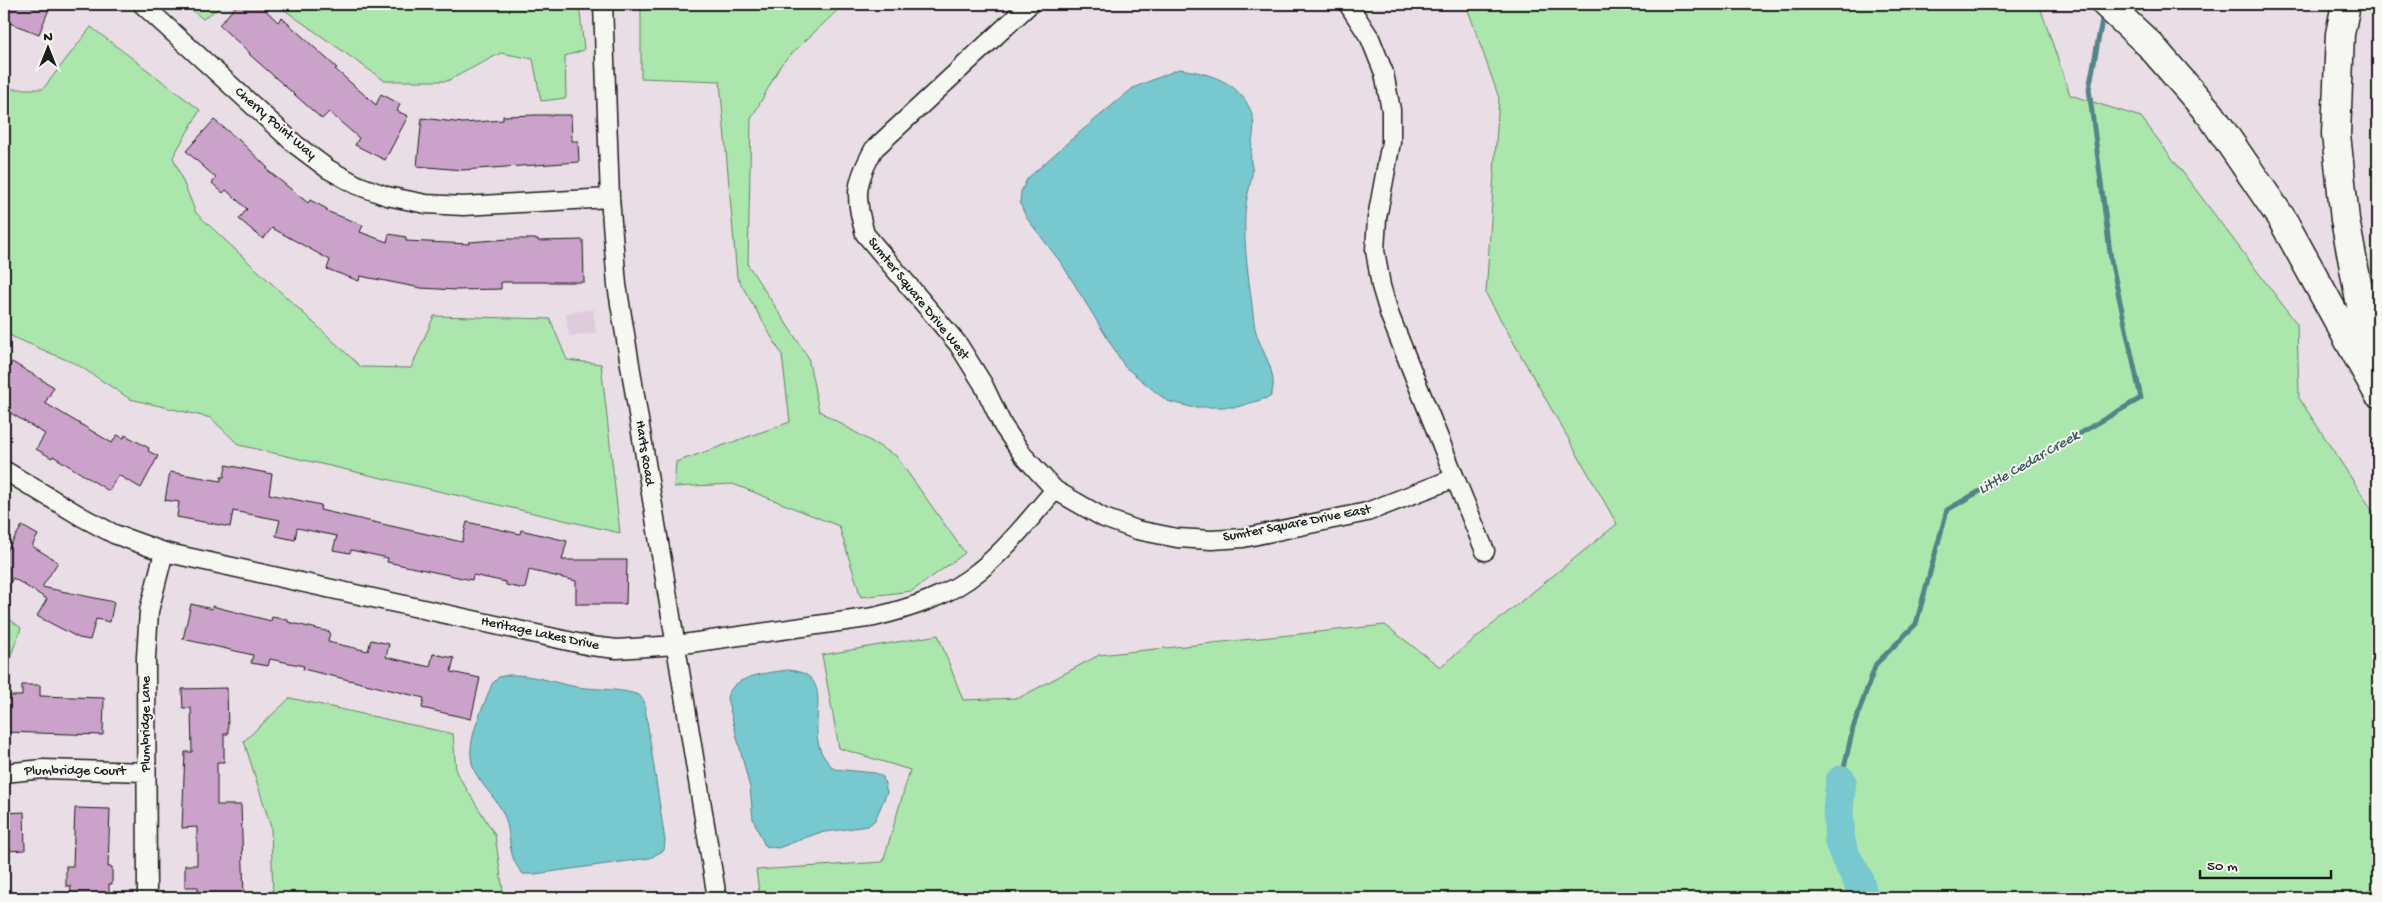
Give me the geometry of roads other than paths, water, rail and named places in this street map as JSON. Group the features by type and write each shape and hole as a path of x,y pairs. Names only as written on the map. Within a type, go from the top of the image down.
{"highway":[{"path":"2106,4 2150,45 2211,115 2282,219 2378,392"},
{"path":"2346,4 2340,34 2336,134 2346,220 2378,392"}],"street":[{"name":"Cherry Point Way","path":"142,4 296,145 328,169 357,185 397,198 426,204 463,206 610,198"},
{"name":"Harts Road","path":"603,4 610,198 617,285 718,898"},
{"name":"Sumter Square Drive West","path":"1030,4 874,149 863,168 857,190 859,212 865,234 958,344 983,384 1004,426 1023,455 1055,490"},
{"path":"1348,4 1370,38 1384,73 1390,110 1391,142 1377,218 1375,250 1381,286 1390,316 1485,550"},
{"name":"Heritage Lakes Drive","path":"4,470 82,518 114,534 164,552 591,646 617,649 676,645 874,617 906,609 942,594 978,572 1008,544 1055,490"},
{"name":"Sumter Square Drive East","path":"1055,490 1104,518 1136,530 1177,538 1212,540 1243,538 1367,512 1455,478"},
{"name":"Plumbridge Lane","path":"147,898 146,657 150,611 164,552"},
{"name":"Plumbridge Court","path":"4,773 43,769 146,772"}],"water":[{"path":"1179,69 1202,73 1223,81 1240,94 1252,114 1252,173 1245,212 1246,253 1254,322 1259,341 1271,369 1273,388 1270,397 1237,407 1191,407 1167,401 1125,367 1062,264 1026,217 1020,203 1021,192 1027,179 1067,143 1133,88"},
{"path":"788,670 802,673 811,679 816,686 818,696 818,742 828,763 834,769 875,773 883,777 887,792 875,820 868,826 818,833 778,848 765,846 753,819 750,788 727,698 730,690 743,680 761,674"},
{"path":"508,675 526,676 577,687 616,690 639,695 644,701 665,841 664,850 650,858 523,874 512,855 506,820 496,801 475,772 471,751 475,728 492,684 499,677"}],"waterway":[{"name":"Little Cedar Creek","path":"1841,781 1853,728 1876,664 1916,624 1947,510 2141,398 2111,260 2089,89 2102,20"},
{"name":"Little Cedar Creek","path":"1841,781 1838,810 1840,842 1846,858 1858,879 1863,898"}]}
